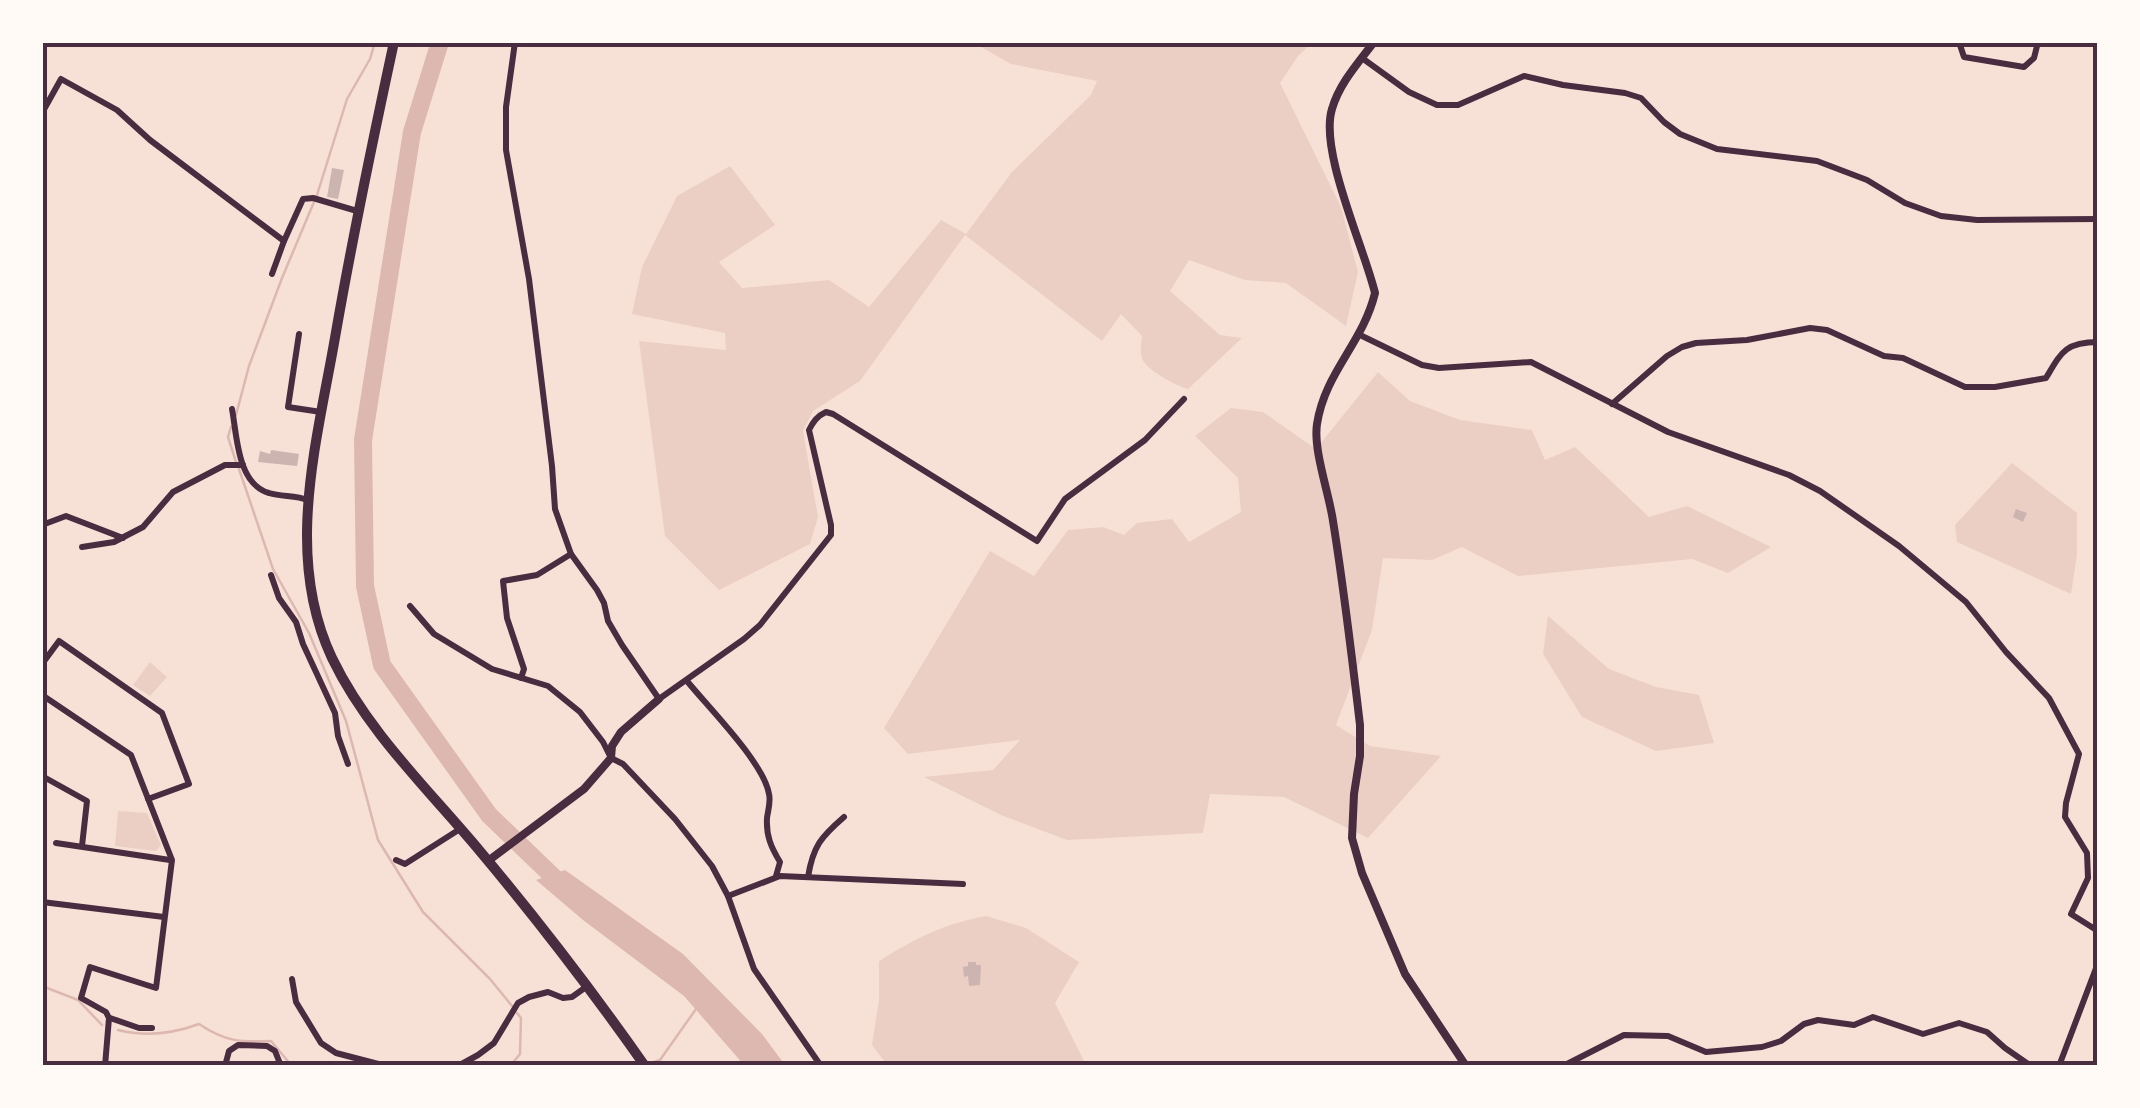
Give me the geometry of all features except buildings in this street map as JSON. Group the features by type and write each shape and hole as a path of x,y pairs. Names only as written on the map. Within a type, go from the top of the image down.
{"highway":[{"path":"394,42 357,211 308,500 307,554 323,634 370,721 488,861 640,1064"}],"street":[{"path":"515,42 506,107 506,150 529,278 555,509 571,554 597,590 622,646 659,699"},
{"path":"1374,42 1342,84 1331,111 1329,133 1334,162 1376,293 1360,335 1331,377 1316,438 1331,508 1360,725 1352,838 1376,909 1405,974 1466,1066"},
{"path":"1959,42 1964,58 2024,66 2034,58 2038,42"},
{"path":"1362,58 1409,92 1437,105 1458,105 1524,76 1625,93 1641,98 1680,134 1717,149 1817,161 1867,180 1905,203 1940,216 1976,220 2098,220"},
{"path":"42,113 61,78 117,110 150,140 284,242"},
{"path":"272,274 303,200 312,198 357,211"},
{"path":"1612,404 1682,347 1810,328 1827,330 1884,356 1903,358 1965,387 1996,387 2046,378 2066,348 2098,342"},
{"path":"299,334 288,407 322,412"},
{"path":"1360,335 1439,368 1531,362 1668,432 1789,475 1820,491 1899,546 1966,602 2048,698 2079,754 2065,817 2087,854 2088,878 2071,914 2098,931"},
{"path":"488,861 584,790 611,758 612,746 621,732 659,699 760,625 831,535 808,430 821,414 833,414 1037,541 1066,499 1145,440 1184,399"},
{"path":"232,408 243,465 250,480 261,490 308,500"},
{"path":"82,547 114,542 143,528 173,492 225,465 243,465"},
{"path":"42,525 66,516 123,538"},
{"path":"521,678 524,669 507,618 503,582 537,575 571,554"},
{"path":"270,576 296,622 331,704 348,764"},
{"path":"410,606 434,634 492,669 548,686 570,702 594,728 611,758 623,764 675,819 712,866 728,896 754,969 821,1066"},
{"path":"42,664 59,641 162,713 189,784 148,799"},
{"path":"687,680 764,779 770,799 770,846 780,862 775,878"},
{"path":"42,695 131,755 172,860 156,988 90,967 81,998 106,1012 109,1018 105,1066"},
{"path":"42,776 87,800 82,846"},
{"path":"808,877 818,844 844,817"},
{"path":"396,860 405,864 461,828"},
{"path":"56,843 172,860"},
{"path":"728,896 775,878 964,884"},
{"path":"42,902 164,917"},
{"path":"2058,1066 2096,968"},
{"path":"292,979 296,1002 321,1043 336,1053 386,1066"},
{"path":"458,1066 494,1043 518,1003 548,992 572,997 586,987"},
{"path":"1563,1066 1624,1035 1668,1036 1706,1052 1762,1047 1818,1020 1854,1026 1873,1017 1922,1034 1959,1023 1987,1032 2031,1066"},
{"path":"109,1018 152,1028"},
{"path":"224,1066 229,1051 238,1044 267,1046 275,1051 281,1066"}],"shaded area":[{"path":"974,43 1312,43 1280,83 1341,207 1358,272 1346,326 1286,283 1245,280 1189,260 1170,291 1220,335 1242,338 1188,389 1164,378 1144,362 1142,336 1121,314 1102,341 965,235 860,381 813,411 803,431 818,517 810,544 719,590 665,536 639,341 726,350 725,333 632,314 642,267 677,196 730,166 775,225 719,262 742,288 829,280 869,307 941,220 966,234 1012,172 1091,95 1097,81 1011,64"},
{"path":"1378,372 1410,401 1460,420 1532,430 1545,460 1575,447 1649,517 1687,506 1771,547 1728,573 1692,559 1518,576 1462,547 1432,560 1383,558 1372,630 1336,725 1370,746 1441,756 1368,838 1284,797 1210,794 1203,833 1067,840 1001,815 924,777 993,770 1020,740 908,754 884,728 990,551 1034,576 1068,530 1103,527 1124,535 1137,523 1172,519 1189,542 1241,512 1238,478 1195,436 1231,408 1263,412 1316,449"},
{"path":"2012,463 2077,513 2077,555 2071,594 1957,542 1955,525"},
{"path":"1548,616 1609,669 1656,687 1699,695 1714,743 1656,751 1582,717 1543,654"},
{"path":"150,662 167,677 150,696 133,685"},
{"path":"118,811 147,813 161,845 156,851 115,846"},
{"path":"565,870 683,954 762,1034 785,1065 744,1065 684,996 536,880"},
{"path":"986,916 1026,928 1079,962 1055,1003 1083,1065 887,1065 872,1045 879,1000 879,961 930,933"}],"waterway":[{"path":"317,195 347,99 370,59 375,42"},
{"path":"440,42 412,132 363,440 365,586 382,665 489,815 566,889"},
{"path":"236,415 249,366 314,202"},
{"path":"231,427 228,437 236,462"},
{"path":"239,469 273,569 309,633 346,721 378,840 423,912 512,1006"},
{"path":"42,986 78,1000 102,1025"},
{"path":"654,1062 660,1060 696,1009"},
{"path":"510,1066 520,1054 521,1018 517,1013"},
{"path":"118,1030 159,1033 199,1024 233,1040 271,1041 292,1066"}]}
